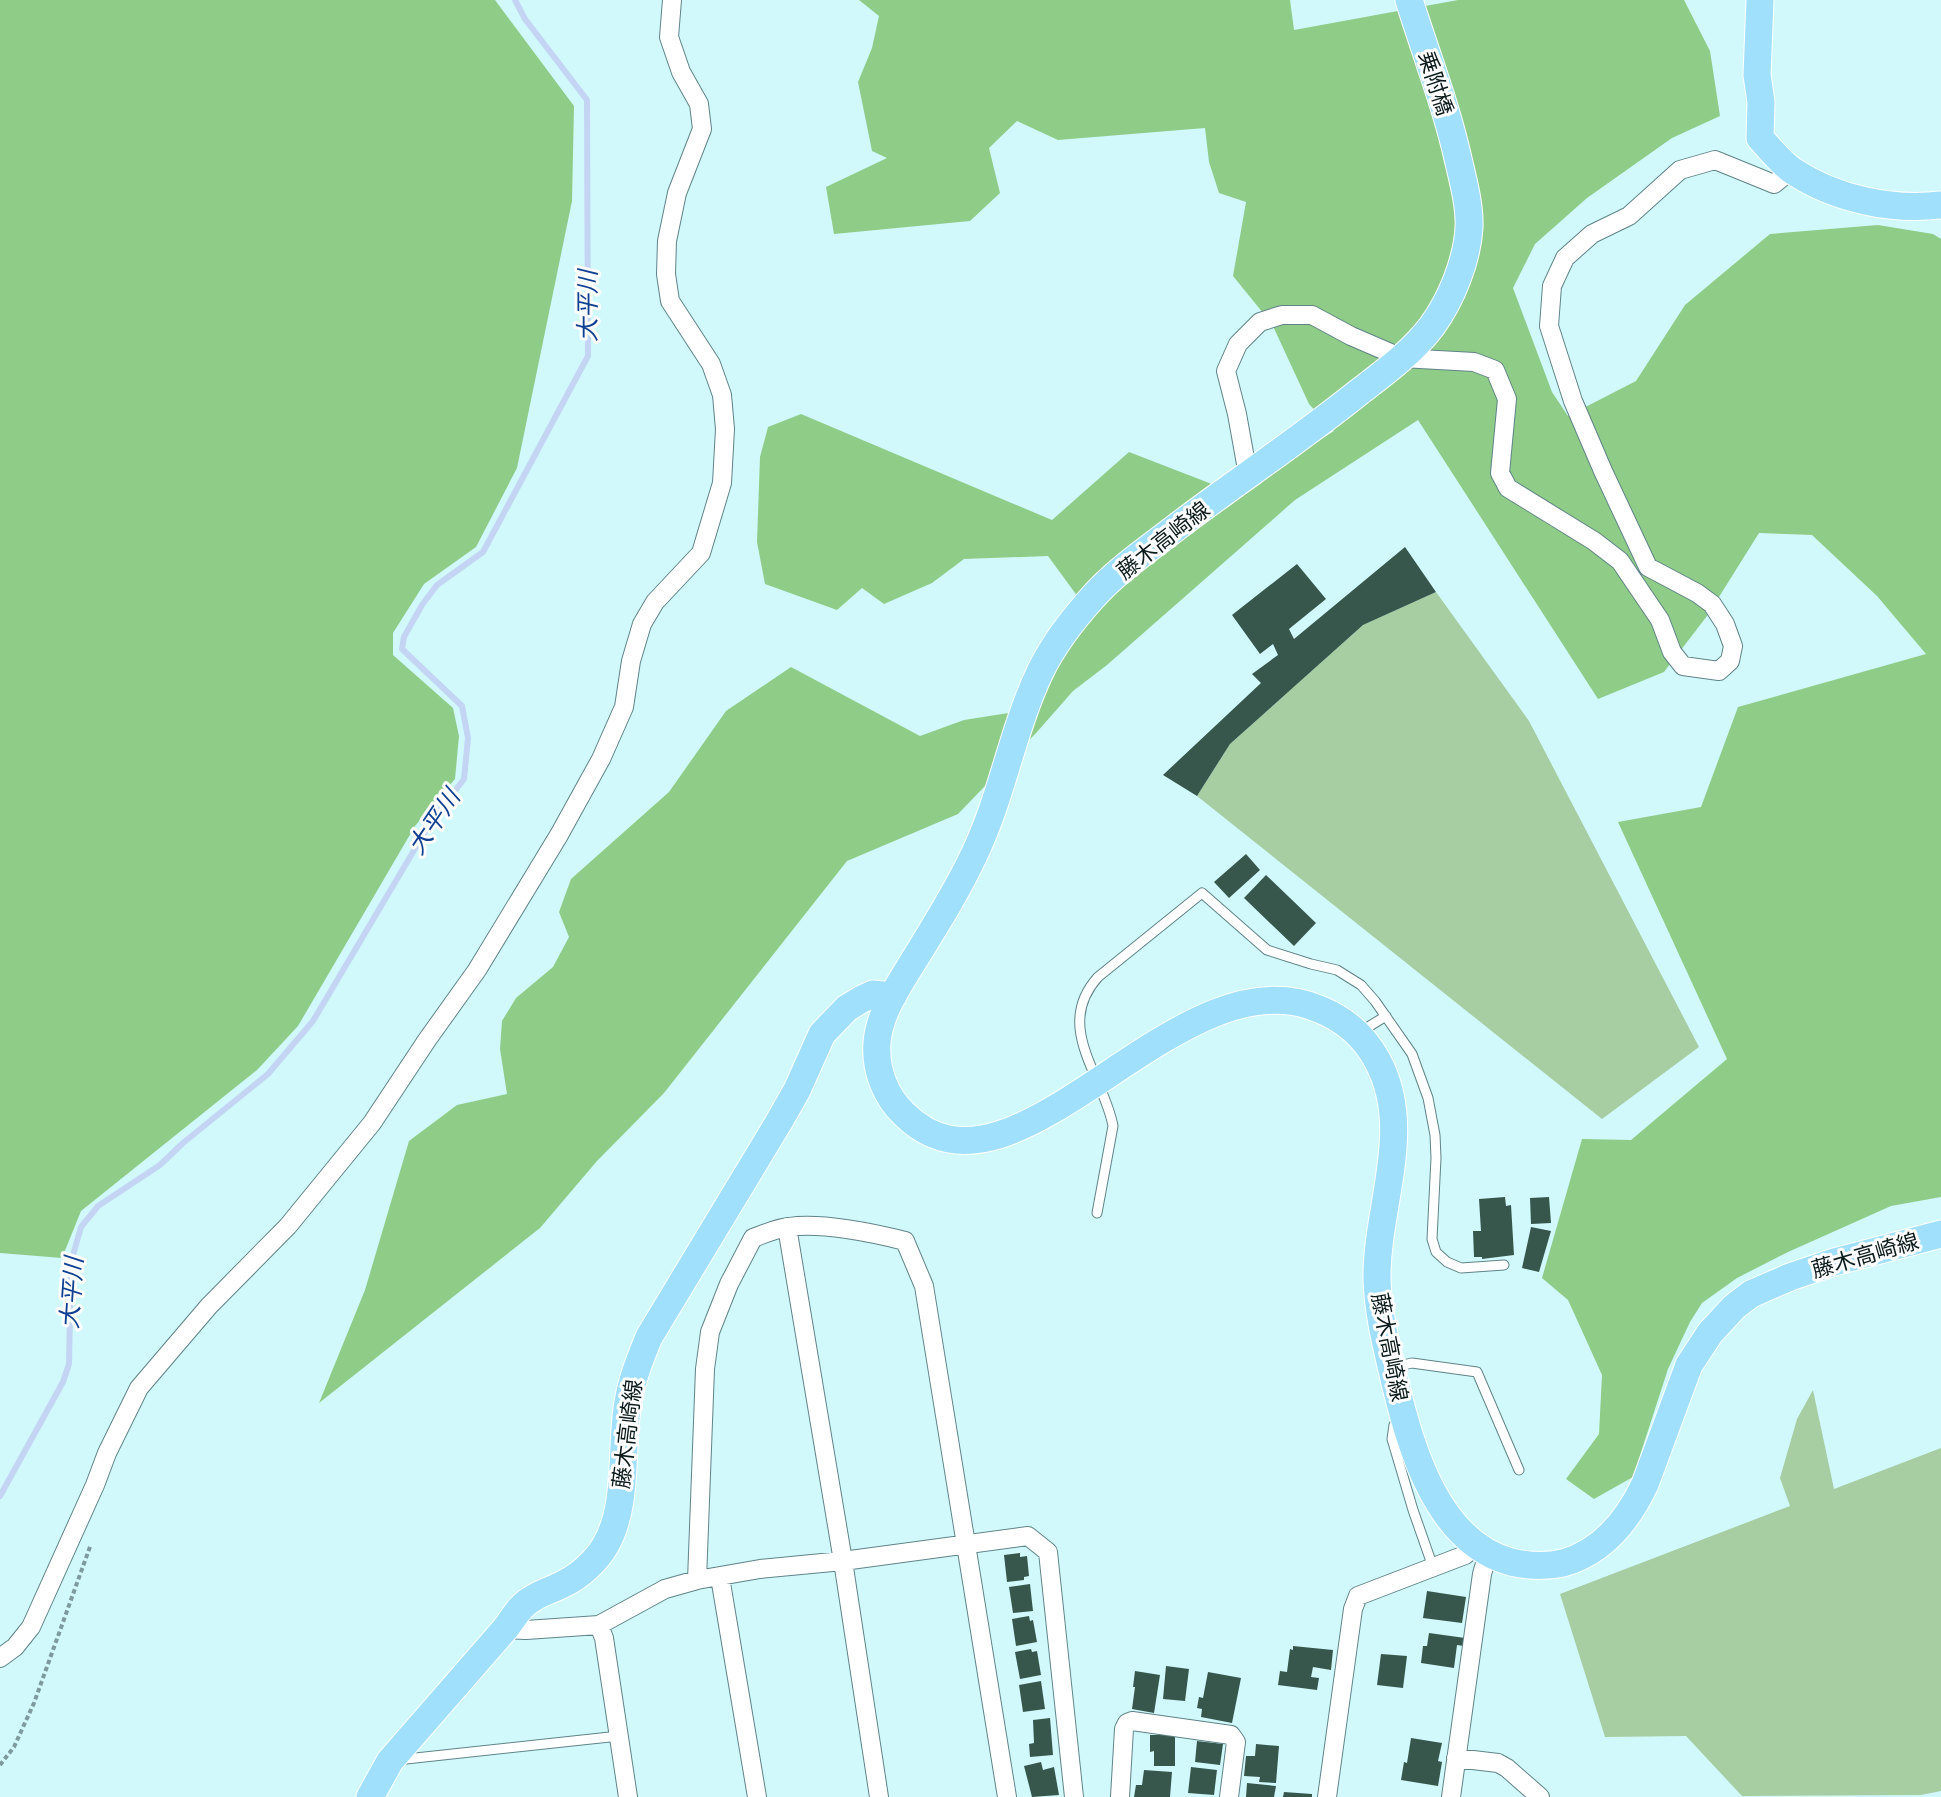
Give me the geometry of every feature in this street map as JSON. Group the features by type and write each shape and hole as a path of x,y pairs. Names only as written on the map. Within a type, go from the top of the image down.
{"main road":[{"name":"乗附橋","path":"1409,0 1454,139"},
{"path":"1760,0 1757,75 1761,102 1760,138 1791,170 1831,189 1890,206 1941,205"},
{"name":"藤木高崎線","path":"1454,139 1467,202 1469,228 1465,252 1443,309 1429,330 1402,358 1339,408 1148,549 1099,589 1057,643 1040,671 990,820 976,852 960,884 893,996 877,1033 876,1062 880,1073 893,1102 908,1119 924,1131 940,1138 975,1141 1020,1129 1184,1026 1233,1005 1257,1001 1290,1000 1311,1005 1350,1026 1374,1053 1390,1090 1394,1123 1377,1275 1380,1322 1403,1413 1426,1477 1450,1521 1482,1550 1508,1561 1532,1566 1550,1566 1570,1561 1589,1553 1612,1534 1642,1491 1681,1384 1699,1349 1721,1319 1751,1294 1790,1277 1834,1262 1941,1234"},
{"name":"藤木高崎線","path":"370,1797 390,1761 519,1610 530,1599 567,1582 589,1565 604,1549 618,1510 627,1404 634,1371 649,1337 780,1120 797,1090 822,1034 847,1008 862,999 873,994 893,996"}],"street":[{"path":"0,1659 15,1647 31,1627 95,1485 107,1453 139,1388 209,1306 288,1226 372,1123 477,970 559,835 601,759 624,707 631,661 642,624 655,602 701,553 722,483 725,429 722,395 711,364 670,302 666,274 667,241 677,193 702,129 699,104 681,72 669,37 672,0"},
{"path":"1248,474 1226,371 1238,344 1260,322 1282,315 1312,315 1351,336 1402,358 1474,362 1495,370 1507,399 1500,473 1508,488 1594,541 1620,561 1660,620 1672,652 1683,666 1719,671 1730,662 1733,646 1725,624 1712,604 1697,593 1648,567 1603,471 1573,401 1549,326 1552,286 1565,258 1592,234 1629,216 1680,170 1715,160 1774,184 1791,170"},
{"path":"697,1580 705,1369 710,1332 729,1284 753,1238 787,1227 806,1225 876,1233 905,1241 924,1286 1007,1797"},
{"path":"787,1227 843,1561 879,1797"},
{"path":"505,1629 526,1630 599,1625 664,1589 697,1580 760,1569 965,1546 1028,1536 1048,1552 1074,1797"},
{"path":"1327,1797 1353,1609 1358,1596 1482,1550 1482,1574 1451,1797"},
{"path":"720,1577 757,1797"},
{"path":"599,1625 604,1638 628,1797"},
{"path":"1120,1797 1124,1729 1126,1723 1132,1721 1231,1735 1236,1742 1229,1797"},
{"path":"1456,1758 1498,1763 1540,1797"}],"lane":[{"path":"1097,1213 1113,1126 1111,1112 1087,1061 1080,1007 1092,983 1202,893 1267,950 1337,970 1354,980 1368,993 1412,1054 1423,1080 1430,1107 1436,1158 1432,1239 1436,1252 1447,1262 1461,1268 1503,1265"},
{"path":"1358,1034 1386,1016"},
{"path":"1392,1367 1412,1363 1477,1372 1520,1470"},
{"path":"1403,1413 1394,1425 1392,1439 1433,1567"},
{"path":"390,1761 619,1736"}],"path":[{"path":"0,1765 14,1747 34,1703 93,1539"}],"green space":[{"path":"0,0 495,0 574,106 572,201 517,468 476,547 424,584 393,633 393,655 453,708 459,736 455,779 415,826 298,1026 257,1070 81,1211 62,1258 0,1253"},
{"path":"859,0 1290,0 1294,30 1458,0 1684,0 1710,51 1720,116 1672,138 1587,198 1535,244 1513,288 1552,392 1568,416 1636,381 1685,305 1770,234 1878,225 1933,234 1941,239 1941,1197 1891,1206 1788,1252 1737,1278 1702,1303 1690,1322 1668,1369 1633,1477 1594,1499 1566,1479 1599,1434 1602,1375 1568,1300 1542,1278 1582,1139 1631,1140 1727,1059 1618,822 1701,807 1738,707 1926,654 1877,596 1812,535 1759,533 1707,616 1664,672 1598,699 1418,420 1295,500 1107,665 1073,691 958,814 847,861 664,1093 597,1161 540,1228 319,1403 365,1290 409,1141 457,1105 507,1094 500,1049 502,1021 516,998 553,967 569,937 559,912 571,879 669,792 726,711 791,667 920,736 964,720 1034,709 1089,612 1048,556 964,559 932,583 884,604 862,588 837,610 765,584 757,542 760,457 768,427 801,414 1052,520 1129,452 1235,493 1334,431 1309,404 1272,324 1233,276 1246,202 1219,193 1209,162 1205,128 1058,140 1017,121 989,148 1000,193 970,221 834,234 826,187 887,158 872,151 858,82 872,48 879,16"},
{"path":"1436,592 1529,721 1699,1047 1602,1119 1197,796 1230,744 1363,625"},
{"path":"1813,1390 1834,1489 1941,1448 1941,1791 1921,1795 1742,1796 1686,1736 1605,1737 1560,1594 1790,1506 1780,1478 1797,1419"}],"building":[{"path":"1405,547 1436,592 1363,625 1230,744 1197,796 1163,775 1261,683 1252,674 1278,655 1273,644 1260,654 1232,615 1297,564 1326,599 1289,629 1294,639"},
{"path":"1246,854 1260,870 1229,898 1214,882"},
{"path":"1266,875 1316,923 1294,946 1244,898"},
{"path":"1505,1197 1506,1206 1511,1205 1514,1255 1482,1259 1482,1257 1474,1257 1473,1231 1481,1231 1479,1199"},
{"path":"1549,1197 1551,1223 1531,1224 1530,1198"},
{"path":"1531,1227 1551,1231 1539,1272 1522,1268"},
{"path":"1020,1553 1020,1557 1027,1556 1029,1576 1024,1577 1024,1580 1007,1582 1004,1555"},
{"path":"1030,1584 1033,1611 1013,1613 1009,1587"},
{"path":"1427,1591 1466,1597 1462,1623 1423,1618"},
{"path":"1029,1616 1030,1621 1033,1620 1037,1642 1016,1646 1012,1619"},
{"path":"1429,1633 1465,1638 1464,1646 1457,1645 1454,1668 1421,1663 1423,1646 1427,1646"},
{"path":"1293,1646 1333,1650 1331,1670 1313,1667 1311,1677 1319,1678 1317,1690 1278,1685 1280,1671 1287,1672 1290,1649 1293,1650"},
{"path":"1031,1649 1032,1652 1037,1651 1041,1675 1020,1679 1015,1652"},
{"path":"1381,1654 1407,1656 1403,1688 1377,1685"},
{"path":"1166,1666 1189,1669 1185,1701 1163,1699"},
{"path":"1135,1671 1160,1675 1154,1713 1132,1709"},
{"path":"1208,1672 1241,1678 1232,1723 1201,1717 1202,1709 1197,1708 1199,1697 1203,1698"},
{"path":"1041,1681 1045,1709 1023,1712 1019,1685"},
{"path":"1050,1718 1053,1755 1030,1757 1029,1744 1034,1743 1033,1720"},
{"path":"1150,1735 1175,1735 1175,1766 1154,1766 1154,1751 1150,1752"},
{"path":"1411,1738 1442,1743 1438,1761 1442,1762 1438,1786 1401,1780 1404,1762 1407,1763"},
{"path":"1197,1741 1223,1744 1220,1765 1195,1762"},
{"path":"1256,1744 1279,1746 1276,1783 1259,1782 1260,1777 1244,1776 1246,1756 1255,1756"},
{"path":"1041,1762 1043,1770 1054,1767 1059,1795 1032,1797 1024,1766"},
{"path":"1191,1767 1217,1770 1214,1795 1188,1793"},
{"path":"1144,1770 1172,1772 1170,1797 1134,1797 1136,1785 1142,1785"},
{"path":"1247,1783 1276,1786 1274,1797 1246,1797"},
{"path":"1284,1792 1312,1794 1312,1797 1283,1797"}],"waterway":[{"name":"大平川","path":"0,1496 63,1382 69,1364 71,1262 81,1227 98,1206 160,1165 183,1143 268,1074 313,1021 429,825 464,779 468,738 462,706 402,649 404,637 422,605 437,585 483,552 588,356 587,100 525,19 515,0"}]}
